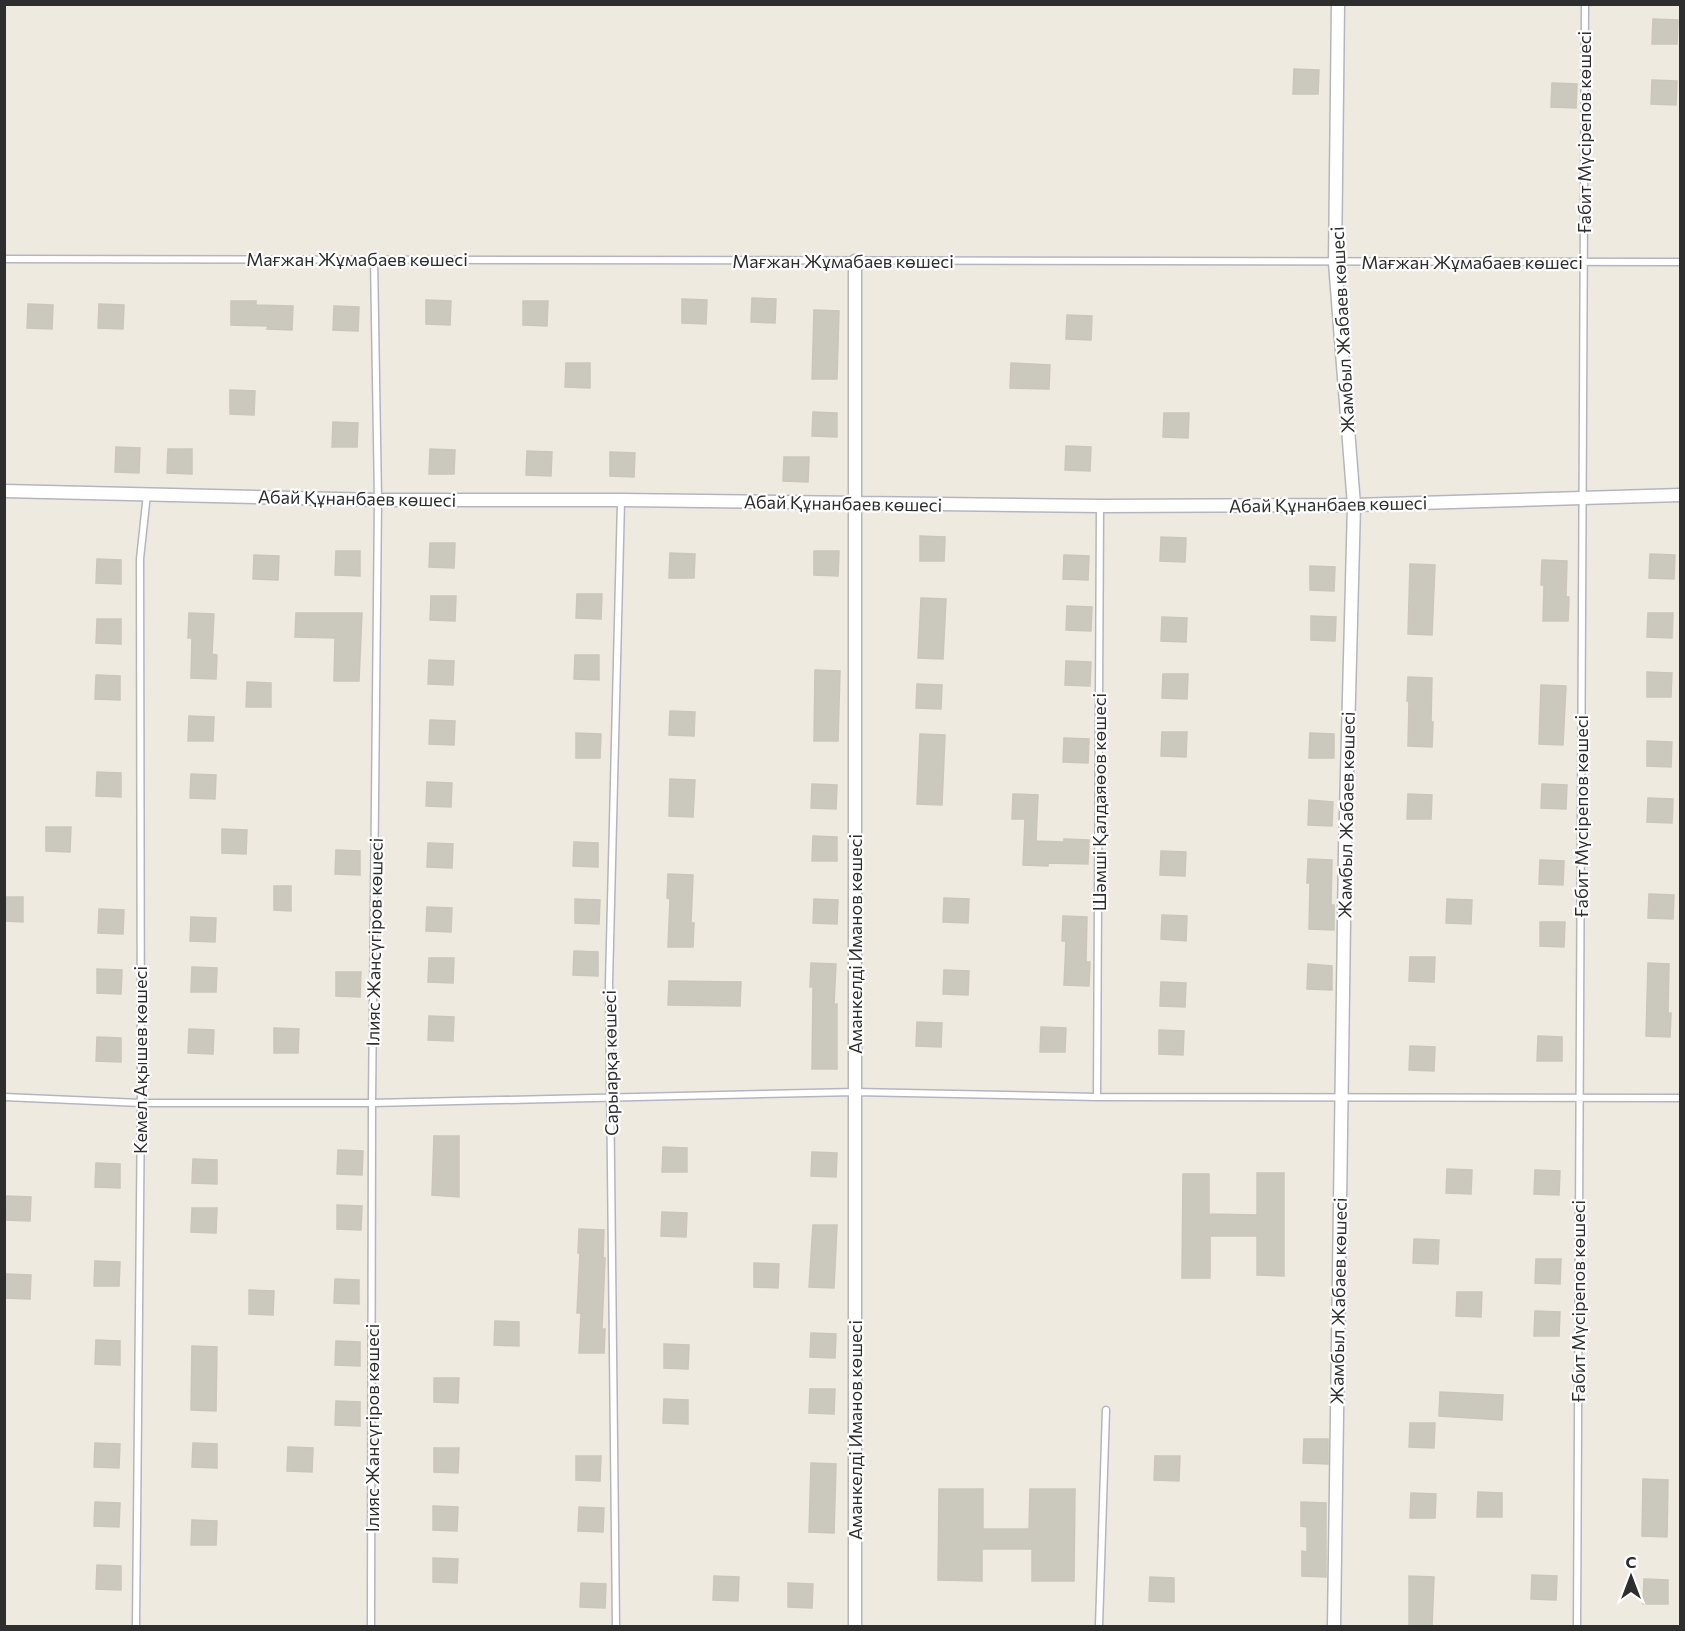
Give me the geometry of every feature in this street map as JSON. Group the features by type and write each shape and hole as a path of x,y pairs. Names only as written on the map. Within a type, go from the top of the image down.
{"street":[{"name":"Жамбыл Жабаев көшесі","path":"1334,1626 1341,1098 1354,505 1335,263 1338,4"},
{"name":"Аманкелді Иманов көшесі","path":"855,261 855,1626"},
{"name":"Абай Құнанбаев көшесі","path":"4,491 378,500 621,500 1100,506 1354,505 1680,495"}],"lane":[{"name":"Ғабит Мүсірепов көшесі","path":"1577,1626 1585,4"},
{"name":"Ілияс Жансүгіров көшесі","path":"371,1626 372,1103 378,500 374,258"},
{"name":"Мағжан Жұмабаев көшесі","path":"4,259 1680,262"},
{"name":"Кемел Ақышев көшесі","path":"136,1626 141,1103 140,559 147,493"},
{"name":"Сарыарқа көшесі","path":"616,1626 609,983 621,500"},
{"name":"Шәмші Қалдаяөов көшесі","path":"1097,1097 1100,506"},
{"path":"4,1097 141,1103 372,1103 855,1092 1097,1097 1680,1098"},
{"path":"1099,1626 1106,1410"}],"building":[{"path":"1653,19 1678,20 1677,44 1652,44"},
{"path":"1294,69 1319,70 1318,94 1293,94"},
{"path":"1652,80 1677,81 1676,105 1651,104"},
{"path":"1552,83 1577,84 1576,108 1551,107"},
{"path":"752,298 776,299 775,323 751,322"},
{"path":"682,299 707,300 706,324 682,323"},
{"path":"426,300 451,301 450,325 426,324"},
{"path":"231,301 256,301 256,305 293,306 292,330 267,329 268,326 231,325"},
{"path":"523,301 548,301 547,326 523,325"},
{"path":"28,304 53,305 52,329 27,328"},
{"path":"99,304 124,305 123,329 98,328"},
{"path":"334,306 359,307 358,331 333,330"},
{"path":"814,310 839,311 837,379 812,379"},
{"path":"1067,315 1092,316 1091,340 1066,339"},
{"path":"566,363 590,363 590,388 565,387"},
{"path":"1011,363 1050,365 1049,389 1010,388"},
{"path":"230,390 255,391 254,415 230,414"},
{"path":"813,412 837,413 837,437 812,436"},
{"path":"1164,413 1189,413 1188,438 1163,437"},
{"path":"333,422 358,423 357,447 332,447"},
{"path":"1066,446 1091,447 1090,471 1065,470"},
{"path":"116,447 140,448 139,473 115,472"},
{"path":"168,449 192,449 192,474 167,473"},
{"path":"430,449 455,450 454,474 429,474"},
{"path":"527,451 552,452 551,476 526,475"},
{"path":"610,452 635,453 634,477 610,476"},
{"path":"784,457 809,457 808,482 783,481"},
{"path":"920,536 945,537 944,561 920,561"},
{"path":"1161,537 1186,538 1185,562 1160,561"},
{"path":"430,543 455,543 454,568 429,567"},
{"path":"336,551 360,551 360,576 335,575"},
{"path":"814,551 839,551 838,576 814,575"},
{"path":"670,553 695,554 694,578 669,578"},
{"path":"1650,554 1675,555 1674,579 1649,578"},
{"path":"254,555 279,556 278,580 253,579"},
{"path":"1064,555 1089,556 1088,580 1063,579"},
{"path":"97,559 121,560 121,584 96,583"},
{"path":"1542,560 1567,561 1568,621 1543,621"},
{"path":"1410,564 1435,565 1432,635 1408,634"},
{"path":"1310,566 1335,567 1334,591 1310,590"},
{"path":"577,594 602,594 601,619 576,618"},
{"path":"431,596 456,596 455,621 430,620"},
{"path":"921,598 946,599 943,659 918,658"},
{"path":"1067,606 1092,607 1091,631 1066,630"},
{"path":"189,613 214,614 212,654 217,655 216,679 191,678 192,638 188,638"},
{"path":"296,613 362,613 359,681 334,681 335,638 295,637"},
{"path":"1648,613 1673,613 1672,638 1647,637"},
{"path":"1311,616 1336,617 1335,641 1311,640"},
{"path":"1162,617 1187,618 1186,642 1161,641"},
{"path":"97,619 121,619 121,644 96,643"},
{"path":"575,655 599,655 599,680 574,679"},
{"path":"429,660 454,661 453,685 428,684"},
{"path":"1066,661 1091,662 1090,686 1065,685"},
{"path":"815,670 840,671 838,741 814,741"},
{"path":"1647,672 1672,673 1671,697 1647,697"},
{"path":"1163,674 1188,674 1187,699 1162,698"},
{"path":"96,675 120,676 120,700 95,699"},
{"path":"1408,677 1432,678 1432,747 1408,746"},
{"path":"247,682 271,683 271,707 246,707"},
{"path":"917,684 942,685 941,709 916,708"},
{"path":"1541,685 1566,686 1563,745 1539,744"},
{"path":"670,711 695,712 694,736 669,735"},
{"path":"189,716 214,717 213,741 188,741"},
{"path":"430,720 455,721 454,745 429,744"},
{"path":"1162,732 1187,732 1186,757 1161,756"},
{"path":"576,733 601,734 600,758 576,758"},
{"path":"1310,733 1334,734 1334,758 1309,758"},
{"path":"920,734 945,735 942,805 917,804"},
{"path":"1064,738 1089,739 1088,763 1063,762"},
{"path":"1647,741 1672,742 1671,767 1647,766"},
{"path":"97,772 121,773 121,797 96,796"},
{"path":"191,774 216,775 215,799 190,798"},
{"path":"670,779 695,780 693,817 669,816"},
{"path":"427,782 452,783 451,807 426,806"},
{"path":"812,784 837,785 836,809 811,808"},
{"path":"1542,784 1567,785 1566,809 1541,808"},
{"path":"1013,794 1038,795 1036,841 1089,840 1088,864 1023,865 1025,819 1012,819"},
{"path":"1408,794 1432,795 1431,819 1407,819"},
{"path":"1648,798 1673,799 1672,823 1647,822"},
{"path":"1309,800 1333,802 1332,826 1308,825"},
{"path":"46,827 71,827 70,852 46,851"},
{"path":"222,829 247,830 246,854 222,853"},
{"path":"813,836 837,837 837,861 812,861"},
{"path":"574,842 598,843 598,867 573,866"},
{"path":"428,843 453,844 452,868 427,867"},
{"path":"336,850 360,851 360,875 335,874"},
{"path":"1161,851 1186,852 1185,876 1160,875"},
{"path":"1308,859 1332,860 1331,905 1334,905 1334,930 1309,929"},
{"path":"1540,860 1564,861 1563,885 1539,884"},
{"path":"668,874 693,875 691,923 694,923 693,947 668,947 670,899 667,898"},
{"path":"274,886 291,886 291,911 274,910"},
{"path":"1649,894 1674,895 1673,919 1648,918"},
{"path":"4,897 23,897 23,922 4,921"},
{"path":"944,898 969,899 968,923 943,922"},
{"path":"575,899 600,900 599,924 575,923"},
{"path":"814,899 838,900 837,924 813,923"},
{"path":"1447,899 1472,900 1471,924 1446,923"},
{"path":"427,907 452,908 451,932 426,931"},
{"path":"99,909 124,910 123,934 98,933"},
{"path":"1162,915 1187,916 1186,941 1161,939"},
{"path":"1063,916 1087,917 1086,962 1090,962 1089,986 1064,985 1066,941 1062,941"},
{"path":"191,917 216,918 215,942 190,941"},
{"path":"1540,922 1565,922 1564,947 1540,946"},
{"path":"574,951 598,952 598,976 573,975"},
{"path":"1410,957 1435,957 1434,982 1409,981"},
{"path":"429,958 454,958 453,983 428,982"},
{"path":"811,963 836,964 834,1004 837,1004 837,1069 812,1069"},
{"path":"1648,963 1669,964 1670,1037 1646,1036"},
{"path":"1308,964 1332,966 1332,990 1307,989"},
{"path":"192,967 217,968 216,992 191,992"},
{"path":"97,969 122,970 121,994 97,993"},
{"path":"944,970 969,971 968,995 943,994"},
{"path":"336,972 361,972 360,997 336,996"},
{"path":"669,981 741,982 740,1006 668,1005"},
{"path":"1161,982 1186,983 1185,1007 1160,1006"},
{"path":"429,1016 454,1017 453,1041 428,1040"},
{"path":"917,1022 942,1023 941,1047 916,1046"},
{"path":"1041,1027 1066,1028 1065,1052 1040,1052"},
{"path":"274,1028 299,1029 298,1053 274,1053"},
{"path":"189,1029 214,1030 213,1054 188,1053"},
{"path":"1159,1030 1184,1031 1183,1055 1159,1054"},
{"path":"1538,1036 1562,1037 1562,1061 1537,1061"},
{"path":"97,1037 121,1038 121,1062 96,1061"},
{"path":"1410,1046 1435,1047 1434,1071 1409,1070"},
{"path":"434,1136 459,1136 459,1197 432,1195"},
{"path":"663,1147 687,1148 687,1172 662,1172"},
{"path":"338,1150 363,1151 362,1175 337,1174"},
{"path":"812,1152 837,1153 836,1177 811,1176"},
{"path":"193,1159 217,1160 217,1184 192,1183"},
{"path":"96,1163 120,1164 120,1188 95,1187"},
{"path":"1447,1169 1472,1170 1471,1194 1446,1193"},
{"path":"1535,1170 1560,1171 1559,1195 1534,1194"},
{"path":"1257,1173 1284,1173 1284,1276 1257,1275 1257,1236 1210,1236 1210,1278 1182,1278 1183,1174 1209,1174 1209,1214 1257,1215"},
{"path":"6,1196 31,1197 30,1221 5,1220"},
{"path":"337,1205 362,1206 361,1230 337,1229"},
{"path":"192,1208 217,1208 216,1233 191,1232"},
{"path":"662,1212 687,1213 686,1237 661,1236"},
{"path":"813,1225 837,1225 834,1288 809,1287"},
{"path":"579,1229 604,1230 602,1329 605,1329 604,1353 579,1353 581,1313 577,1313"},
{"path":"1414,1239 1439,1240 1438,1264 1413,1263"},
{"path":"1536,1259 1561,1259 1560,1284 1535,1283"},
{"path":"95,1261 120,1262 119,1286 94,1286"},
{"path":"754,1263 779,1264 778,1288 754,1287"},
{"path":"6,1274 31,1275 30,1299 5,1298"},
{"path":"335,1279 359,1280 359,1304 334,1303"},
{"path":"249,1290 274,1291 273,1315 249,1314"},
{"path":"1457,1292 1482,1292 1481,1317 1456,1316"},
{"path":"1535,1311 1560,1312 1559,1336 1534,1336"},
{"path":"495,1321 519,1322 519,1346 494,1345"},
{"path":"811,1333 836,1334 835,1358 810,1357"},
{"path":"96,1340 120,1341 120,1365 95,1364"},
{"path":"336,1341 360,1342 360,1366 335,1365"},
{"path":"664,1344 689,1345 688,1369 664,1368"},
{"path":"192,1346 217,1347 216,1411 191,1410"},
{"path":"434,1378 459,1378 458,1403 434,1402"},
{"path":"810,1389 835,1389 834,1414 809,1413"},
{"path":"1440,1392 1503,1395 1502,1420 1439,1416"},
{"path":"664,1399 688,1400 688,1424 663,1423"},
{"path":"336,1401 360,1402 360,1426 335,1425"},
{"path":"1410,1423 1435,1423 1434,1448 1409,1447"},
{"path":"1304,1439 1328,1439 1328,1464 1303,1463"},
{"path":"95,1443 120,1444 119,1468 94,1467"},
{"path":"193,1443 217,1444 217,1468 192,1467"},
{"path":"288,1447 313,1448 312,1472 287,1471"},
{"path":"434,1448 459,1448 458,1473 434,1472"},
{"path":"576,1456 601,1456 600,1481 576,1480"},
{"path":"1155,1456 1180,1456 1179,1481 1154,1480"},
{"path":"811,1463 836,1464 834,1533 809,1532"},
{"path":"1643,1479 1668,1480 1667,1537 1642,1536"},
{"path":"939,1489 983,1489 983,1529 1029,1529 1030,1489 1075,1489 1074,1581 1032,1581 1032,1549 982,1549 982,1581 938,1580"},
{"path":"1478,1492 1502,1493 1502,1517 1477,1517"},
{"path":"1411,1493 1436,1494 1435,1518 1410,1518"},
{"path":"95,1502 120,1503 119,1527 94,1526"},
{"path":"1301,1502 1326,1503 1326,1577 1302,1576 1302,1551 1307,1552 1307,1527 1301,1526"},
{"path":"433,1506 458,1507 457,1531 433,1530"},
{"path":"579,1507 604,1508 603,1532 578,1531"},
{"path":"192,1520 217,1521 216,1545 191,1545"},
{"path":"433,1558 458,1559 457,1583 433,1582"},
{"path":"97,1565 121,1566 121,1590 96,1589"},
{"path":"1532,1575 1557,1576 1556,1600 1531,1599"},
{"path":"714,1576 739,1577 738,1601 713,1600"},
{"path":"1409,1576 1434,1577 1432,1626 1409,1626"},
{"path":"1150,1577 1174,1578 1174,1602 1149,1601"},
{"path":"1644,1579 1668,1580 1668,1604 1643,1604"},
{"path":"581,1583 606,1584 605,1608 580,1607"},
{"path":"788,1583 813,1584 812,1608 788,1607"}]}
